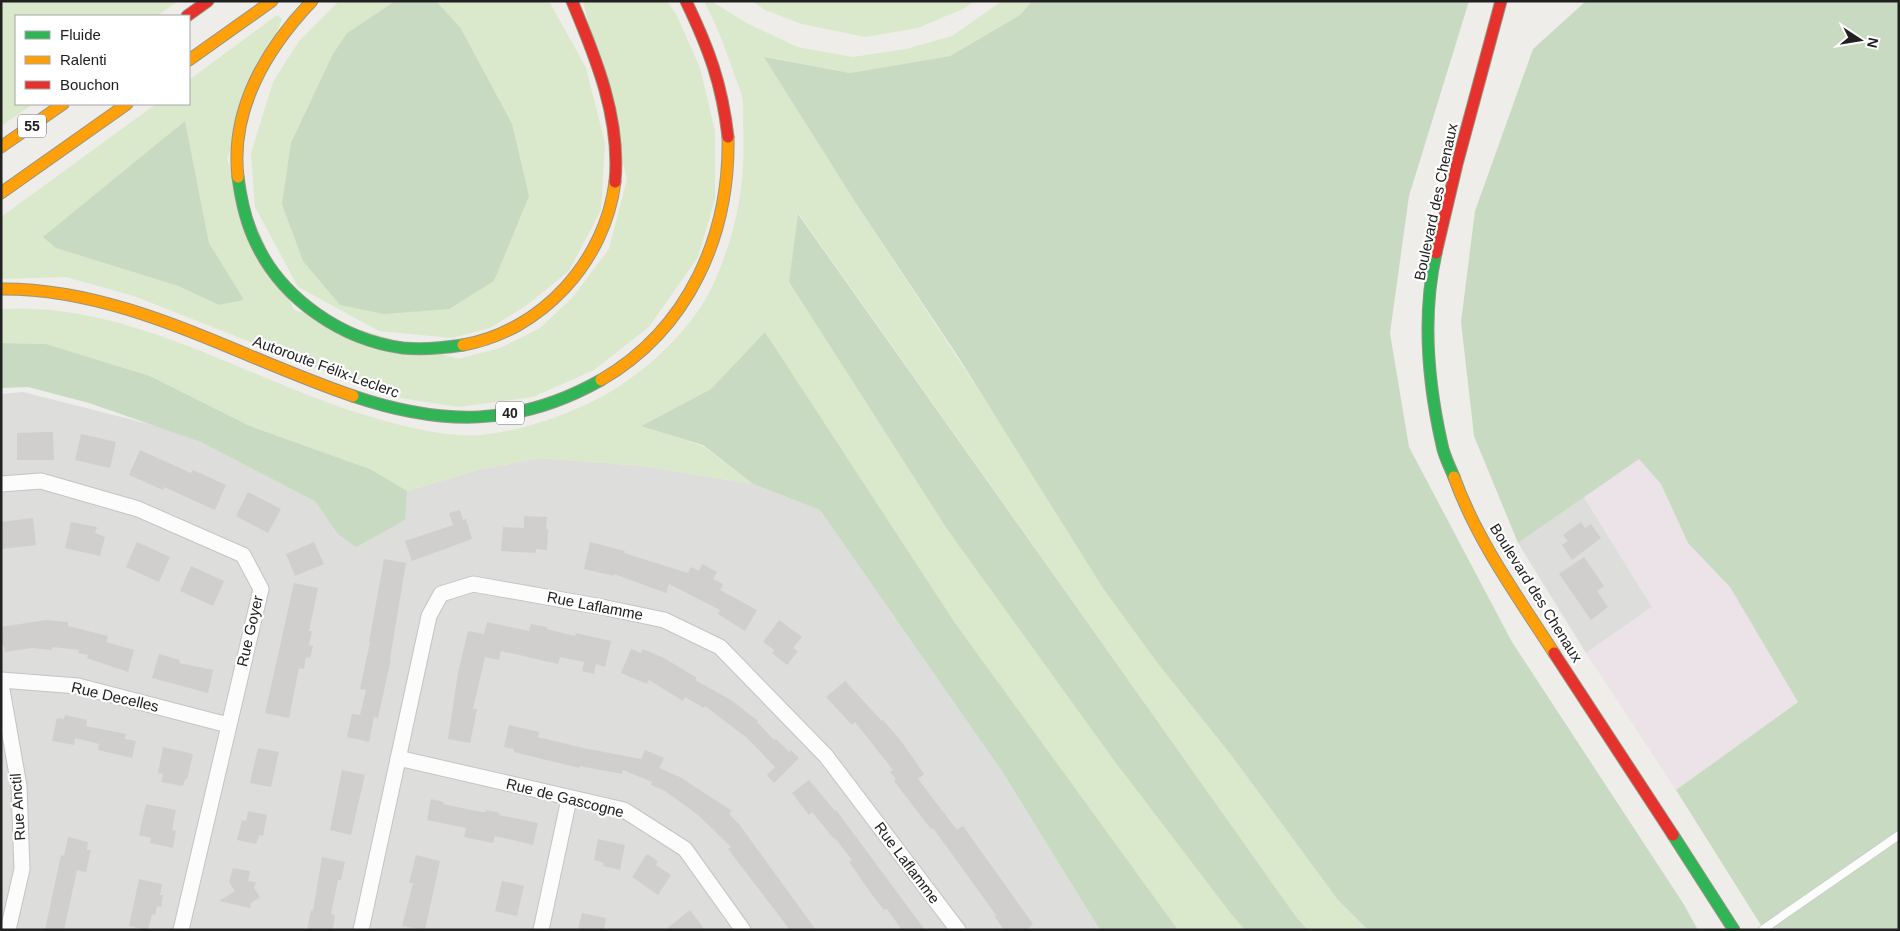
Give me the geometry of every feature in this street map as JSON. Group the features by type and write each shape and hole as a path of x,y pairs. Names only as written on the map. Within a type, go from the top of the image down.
{"main road":[{"path":"188,15 208,1"},
{"path":"190,59 272,1"},
{"path":"312,1 279,39 260,69 247,100 238,141 237,169 249,226 258,248 275,275 292,294 323,319 344,331 378,344 432,350 456,347 489,338 511,329 536,314 568,286 585,263 599,237 613,192 615,165 613,137 608,107 594,56 572,1"},
{"name":"Autoroute Félix-Leclerc","path":"1,289 63,292 103,301 166,323 335,390 370,402 410,412 451,417 492,416 536,407 558,400 595,383 612,372 636,355 658,334 688,297 715,241 721,221 728,180 730,160 728,118 724,98 706,41 686,1"},
{"name":"Boulevard des Chenaux","path":"1501,1 1457,164 1434,264 1428,327 1431,379 1442,446 1461,497 1495,562 1734,930"},
{"name":"55","path":"1,148 62,105"},
{"path":"1,193 127,105"}],"street":[{"name":"Rue Goyer","path":"1,484 42,482 138,509 243,555 260,589 181,930"},
{"name":"Rue Laflamme","path":"361,930 429,616 441,594 473,584 664,620 720,647 819,749 958,930"},
{"name":"Rue Decelles","path":"1,680 78,686 228,725"},
{"name":"Rue Anctil","path":"1,684 19,786 22,869 8,930"},
{"name":"Rue de Gascogne","path":"398,758 569,799 624,810 685,849 743,930"},
{"path":"541,930 569,799"}],"lane":[{"path":"1762,930 1899,835"}],"shaded area":[{"path":"23,392 204,438 319,494 356,547 407,491 481,469 541,458 643,466 753,484 820,510 1003,773 1100,930 1,930 1,394"},
{"path":"1639,458 1661,484 1688,543 1730,587 1798,702 1676,790 1586,653 1652,607 1584,497"},
{"path":"1584,497 1652,607 1586,653 1518,543"}],"green space":[{"path":"1,1 178,1 158,15 15,15 15,105 32,105 1,126"},
{"path":"339,1 395,1 347,33 460,27 436,1 549,1 586,68 605,143 601,210 569,271 527,305 490,328 452,338 379,331 298,287 255,207 251,153 273,82 299,41"},
{"path":"395,1 436,1 460,27 512,124 529,196 494,281 449,309 384,314 340,305 303,261 282,204 291,143 333,54 347,33"},
{"path":"583,1 667,1 677,16 700,68 715,131 715,199 698,257 649,327 594,370 533,397 459,407 387,396 134,296 66,277 1,279 1,217 155,105 190,105 190,79 277,15 282,19 227,159 294,310 458,359 500,348 540,328 572,298 609,249 627,179","holes":["185,122 209,243 243,300 219,305 178,286 56,248"]},
{"path":"704,1 711,1 745,22 797,47 853,57 906,49 952,36 1002,1 1032,1 1020,15 950,56 850,73 765,57 857,205 1159,665 1231,755 1338,900 1368,930 1308,930 1297,918 799,214 789,282 947,529 1245,930 1178,930 1168,918 955,623 765,332 711,389 642,425 703,446 753,484 643,466 541,458 481,469 407,491 370,469 250,426 150,376 46,344 1,343 1,309 50,310 98,318 145,331 191,347 329,403 400,425 456,435 469,436 498,433 546,421 591,402 639,373 670,345 684,329 697,313 707,296 724,259 730,240 742,183 744,144 743,104 740,90 723,44"},
{"path":"752,1 974,1 965,8 918,28 865,37 802,24 765,10"},
{"path":"1032,1 1469,1 1409,196 1390,333 1409,447 1512,642 1683,903 1698,930 1368,930 1338,900 1231,755 1159,665 1103,588 957,355 857,205 764,57 850,73 950,56 1020,15"},
{"path":"1586,1 1899,1 1899,930 1764,930 1676,790 1798,702 1730,587 1688,543 1661,484 1639,459 1518,543 1474,436 1461,322 1475,211 1533,49"},
{"path":"185,121 209,243 244,300 219,305 178,286 56,248 43,237"},
{"path":"798,214 1297,918 1308,930 1245,930 1113,759 947,529 789,282"},
{"path":"765,332 955,623 1178,930 1100,930 1003,773 820,510 753,484 703,445 641,426 711,389"},
{"path":"1,343 46,344 150,376 250,426 370,469 407,491 405,520 356,547 338,534 315,501 201,442 89,403 28,387 1,388"}],"building":[{"path":"53,432 54,460 17,460 17,433"},
{"path":"81,434 116,442 110,468 75,460"},
{"path":"140,450 191,473 193,470 226,485 215,510 164,487 163,490 129,475"},
{"path":"248,492 281,509 268,533 236,516"},
{"path":"460,510 463,520 466,519 472,539 412,561 405,541 453,525 449,513"},
{"path":"524,516 547,517 547,550 536,549 536,553 501,551 503,527 524,528"},
{"path":"33,518 36,545 1,549 1,522"},
{"path":"71,522 97,527 95,533 105,537 100,556 65,548"},
{"path":"1581,522 1585,528 1591,524 1601,538 1572,560 1562,545 1568,541 1563,535"},
{"path":"137,542 170,557 159,582 126,567"},
{"path":"314,542 324,564 295,576 286,554"},
{"path":"590,542 625,551 624,553 688,573 691,567 699,571 702,564 717,572 713,579 723,584 720,590 757,610 745,631 718,614 720,610 669,584 666,593 614,574 614,576 584,569"},
{"path":"1584,557 1604,586 1597,591 1608,607 1591,620 1559,574"},
{"path":"384,559 406,563 391,659 378,718 374,717 369,742 347,737 352,714 360,715 366,690 360,689"},
{"path":"191,566 224,581 213,606 180,591"},
{"path":"294,583 318,588 309,631 312,631 309,645 313,646 310,658 306,657 304,669 299,668 289,718 265,713"},
{"path":"46,620 68,622 68,626 108,636 106,642 134,650 128,672 87,658 88,655 78,653 79,650 52,647 52,650 32,648 5,652 4,646 1,646 1,627"},
{"path":"779,620 802,637 793,648 798,651 787,665 772,653 774,650 763,642"},
{"path":"487,622 529,631 531,624 575,636 576,633 611,641 605,667 596,664 594,674 582,671 584,662 560,657 558,664 501,651 499,660 485,657 473,709 477,709 470,743 448,739 458,673 468,631 484,634"},
{"path":"631,649 641,653 643,649 664,658 697,678 695,680 731,700 758,721 774,740 776,739 789,752 791,750 799,758 774,783 767,775 775,767 747,738 705,706 704,708 685,697 683,701 649,680 647,684 621,673"},
{"path":"159,654 180,660 179,663 213,670 208,693 152,678"},
{"path":"845,681 901,741 924,774 918,779 957,830 963,826 1033,924 1026,930 1004,930 995,917 996,915 933,828 931,829 894,781 896,779 890,772 893,770 855,722 852,725 826,697"},
{"path":"65,715 87,720 86,726 126,734 125,739 136,741 132,758 98,750 99,744 75,738 74,745 52,741 57,718 64,719"},
{"path":"509,725 539,732 538,737 583,748 641,759 645,750 664,758 659,768 680,777 732,811 729,814 739,824 816,930 790,930 728,849 731,847 698,815 665,791 651,785 652,782 623,770 622,774 580,766 579,768 514,752 514,749 504,747"},
{"path":"163,747 193,754 187,779 185,779 183,786 161,782 163,774 158,773"},
{"path":"258,748 279,752 271,787 250,783"},
{"path":"342,770 365,775 351,835 330,830"},
{"path":"809,780 836,810 925,930 902,930 887,909 884,910 873,896 849,862 852,860 835,838 812,812 809,815 792,793"},
{"path":"431,799 444,802 443,804 481,812 486,812 486,810 500,813 499,815 538,823 533,845 495,836 493,843 464,837 466,828 427,820"},
{"path":"146,804 176,810 172,830 176,831 173,848 150,843 151,838 139,835"},
{"path":"248,811 267,815 263,836 259,835 256,844 237,840 242,820 246,821"},
{"path":"68,837 88,842 87,850 91,850 86,872 77,870 64,930 45,930 61,855 64,856"},
{"path":"598,839 625,845 620,870 603,866 604,863 594,860"},
{"path":"647,854 658,861 656,865 671,875 658,895 632,877"},
{"path":"416,855 440,861 425,930 402,926 413,883 409,883"},
{"path":"322,857 345,862 341,880 338,880 331,914 335,915 333,930 307,930 311,910 313,911"},
{"path":"233,868 250,871 248,881 256,882 254,888 260,897 251,903 250,908 219,901 235,891 229,882"},
{"path":"139,879 162,884 160,895 163,895 161,907 157,906 155,915 152,914 148,930 129,926"},
{"path":"502,881 524,886 517,916 495,911"},
{"path":"690,910 705,930 665,930"},
{"path":"582,913 606,918 604,930 578,930"}],"traffic: fast":[{"path":"238,177 242,203 249,227 267,263 281,282 316,314 358,336 403,348 440,348 463,345"},
{"path":"1436,253 1429,300 1428,349 1437,421 1443,449 1454,477"},
{"path":"353,396 417,413 448,417 479,417 509,414 540,407 601,380"},
{"path":"1673,835 1734,930"}],"traffic: slow":[{"path":"190,59 272,1"},
{"path":"238,177 237,152 240,127 255,81 280,39 312,1"},
{"path":"1,147 62,105"},
{"path":"1,193 126,105"},
{"path":"601,380 632,359 658,334 680,307 698,276 712,244 721,209 727,173 728,137"},
{"path":"463,345 492,337 519,325 543,308 565,288 583,265 598,239 609,211 615,182"},
{"path":"1,289 47,292 92,300 137,312 353,396"},
{"path":"1454,477 1463,501 1486,546 1554,653"}],"traffic: jam":[{"path":"188,15 208,1"},
{"path":"572,1 590,44 605,89 614,135 616,158 615,182"},
{"path":"686,1 701,35 718,83 728,137"},
{"path":"1436,253 1457,164 1501,1"},
{"path":"1554,653 1673,835"}]}
